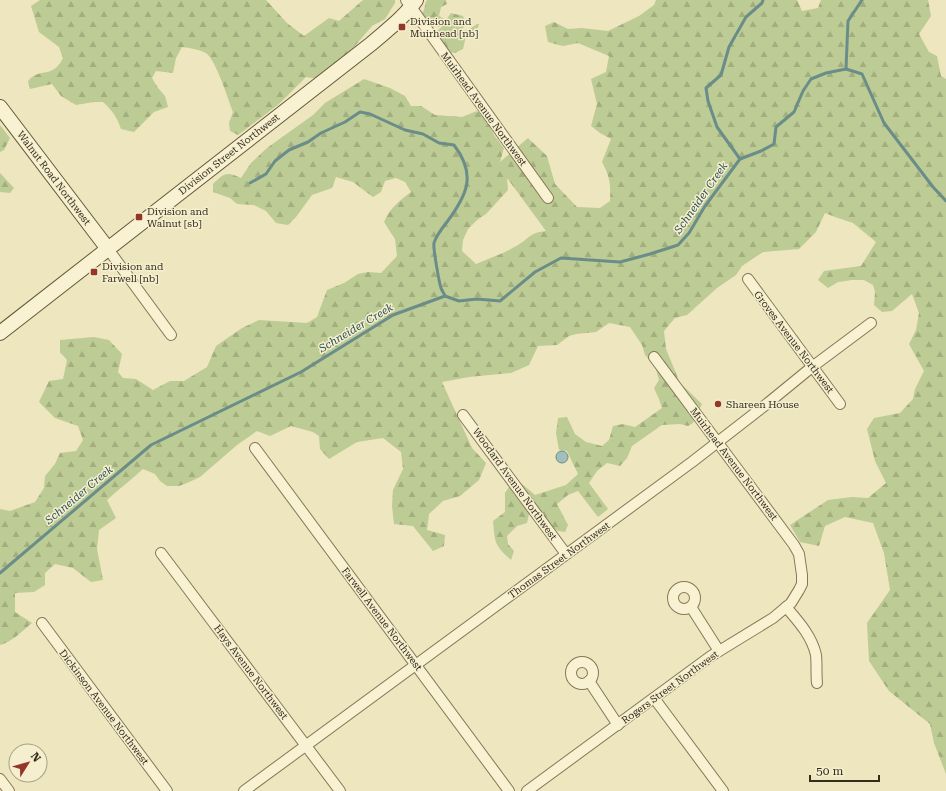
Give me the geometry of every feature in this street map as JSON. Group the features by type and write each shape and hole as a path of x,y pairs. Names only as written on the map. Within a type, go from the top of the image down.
{"street":[{"name":"Muirhead Avenue Northwest","path":"411,2 548,198"},
{"name":"Division Street Northwest","path":"0,333 365,48 397,22 411,2"},
{"name":"Walnut Road Northwest","path":"0,107 108,249"},
{"path":"108,249 171,335"},
{"name":"Groves Avenue Northwest","path":"748,279 840,404"},
{"name":"Thomas Street Northwest","path":"244,791 718,442 768,404 812,367 871,323"},
{"name":"Muirhead Avenue Northwest","path":"654,357 794,545 799,554 802,575"},
{"name":"Woodard Avenue Northwest","path":"463,414 566,554"},
{"name":"Farwell Avenue Northwest","path":"255,448 509,791"},
{"name":"Hays Avenue Northwest","path":"161,553 340,791"},
{"name":"Rogers Street Northwest","path":"527,791 719,651 773,618 791,603 802,584 802,575"},
{"path":"691,607 719,651"},
{"path":"786,607 801,624 812,643 816,655 817,683"},
{"name":"Dickinson Avenue Northwest","path":"42,623 167,791"},
{"path":"588,681 618,725"},
{"path":"654,698 723,791"},
{"path":"0,779 9,791"}],"green space":[{"path":"40,0 266,0 287,23 304,36 329,18 339,21 363,0 395,0 395,3 385,19 372,26 354,47 318,79 306,77 279,104 238,135 230,131 229,123 233,112 214,63 206,53 194,49 182,47 176,58 173,73 156,71 152,78 165,96 168,107 154,112 134,132 121,129 114,114 103,102 76,105 61,96 52,84 30,89 28,81 37,74 55,69 63,58 59,47 39,32 31,6"},
{"path":"427,0 446,0 447,4 441,7 439,16 446,20 451,13 463,16 466,24 461,31 468,30 479,24 477,31 471,36 466,36 463,49 455,53 447,52 440,43 441,37 437,31 443,26 437,27 438,21 435,20 434,27 431,30 422,19 424,16 422,13"},
{"path":"656,0 797,0 802,11 818,8 821,0 928,0 931,16 919,34 929,52 937,56 941,76 946,79 946,774 934,743 930,724 889,691 869,661 867,623 890,590 884,553 873,523 845,517 825,526 819,546 800,542 790,525 828,500 852,497 868,498 886,483 875,461 867,429 874,418 900,413 913,399 915,389 924,371 909,344 916,330 919,313 912,294 892,311 882,312 874,305 875,292 873,285 864,280 838,282 828,288 818,280 824,271 861,266 876,242 853,223 825,213 816,232 799,249 763,252 742,266 736,275 717,288 687,315 675,318 664,331 666,349 680,383 702,404 693,423 688,426 680,424 662,425 632,446 627,458 620,466 607,463 597,471 589,483 608,509 598,517 578,491 568,495 557,504 568,525 565,532 558,531 529,514 527,523 517,526 507,536 508,544 514,551 511,560 501,551 495,539 493,521 505,512 505,493 515,478 535,495 566,485 578,474 567,451 559,450 556,433 558,418 567,417 575,434 586,442 602,446 609,440 613,426 623,424 635,427 662,408 654,388 659,380 655,366 645,355 642,345 630,327 609,323 596,332 569,336 557,345 538,346 529,365 511,373 469,377 442,382 472,448 486,463 479,480 460,496 443,501 429,514 427,530 445,535 444,546 433,551 413,526 394,524 392,506 393,490 403,469 401,452 383,438 357,442 329,459 320,449 319,436 313,432 291,426 270,436 257,431 237,445 200,477 179,486 167,486 160,481 155,474 143,469 107,500 116,518 99,530 97,549 103,580 91,582 73,568 55,564 45,573 45,585 34,592 15,593 15,612 32,623 21,633 0,645 0,509 10,511 35,502 44,488 45,476 55,464 60,453 76,451 83,440 78,426 55,418 39,402 49,381 63,379 67,360 60,352 60,340 94,337 109,340 122,354 118,372 123,378 136,379 153,390 170,381 184,381 207,367 216,346 242,328 259,320 307,323 317,317 327,290 344,283 358,274 368,272 381,273 397,256 395,239 384,222 389,212 395,205 411,192 405,182 396,178 385,181 381,192 373,197 353,182 336,177 332,188 312,195 296,217 288,225 276,223 266,211 254,205 237,204 230,198 213,192 213,184 220,177 229,174 241,178 251,163 267,148 313,115 325,103 364,79 390,88 405,96 411,106 421,106 435,115 462,117 477,111 487,120 494,135 504,148 500,162 528,138 547,156 555,184 577,207 600,208 610,201 609,181 607,172 602,162 611,139 591,126 597,104 591,79 606,72 609,56 578,43 563,46 548,42 545,26 554,22 568,29 582,28 608,31 639,16 654,5","holes":["507,178 546,231 533,234 513,248 476,264 462,251 463,240 468,229 486,214 508,190"]},
{"path":"0,125 10,138 4,150 0,152"},
{"path":"0,173 14,188 10,193 0,192"}],"water":[{"path":"562,451 566,453 568,457 566,461 562,463 558,461 556,457 558,453"}],"waterway":[{"path":"740,159 717,127 708,101 706,88 721,75 729,47 746,17 762,3 763,0"},
{"path":"846,69 848,21 862,0"},
{"name":"Schneider Creek","path":"0,573 151,445 301,372 393,315 445,296 459,301 477,299 500,301 535,272 561,258 620,262 678,245 689,233 705,206 740,159 774,144 776,127 794,112 803,91 811,79 826,73 846,69 862,74 884,123 933,187 946,201"},
{"path":"250,183 266,174 275,161 289,150 308,142 321,133 345,122 360,112 370,114 405,130 423,134 439,143 454,145 465,166 467,185 460,203 436,237 434,243 439,279 445,296"}],"place":[{"name":"Division and Muirhead [nb]","path":"402,27"},
{"name":"Division and Walnut [sb]","path":"139,217"},
{"name":"Division and Farwell [nb]","path":"94,272"},
{"name":"Shareen House","path":"718,404"}]}
